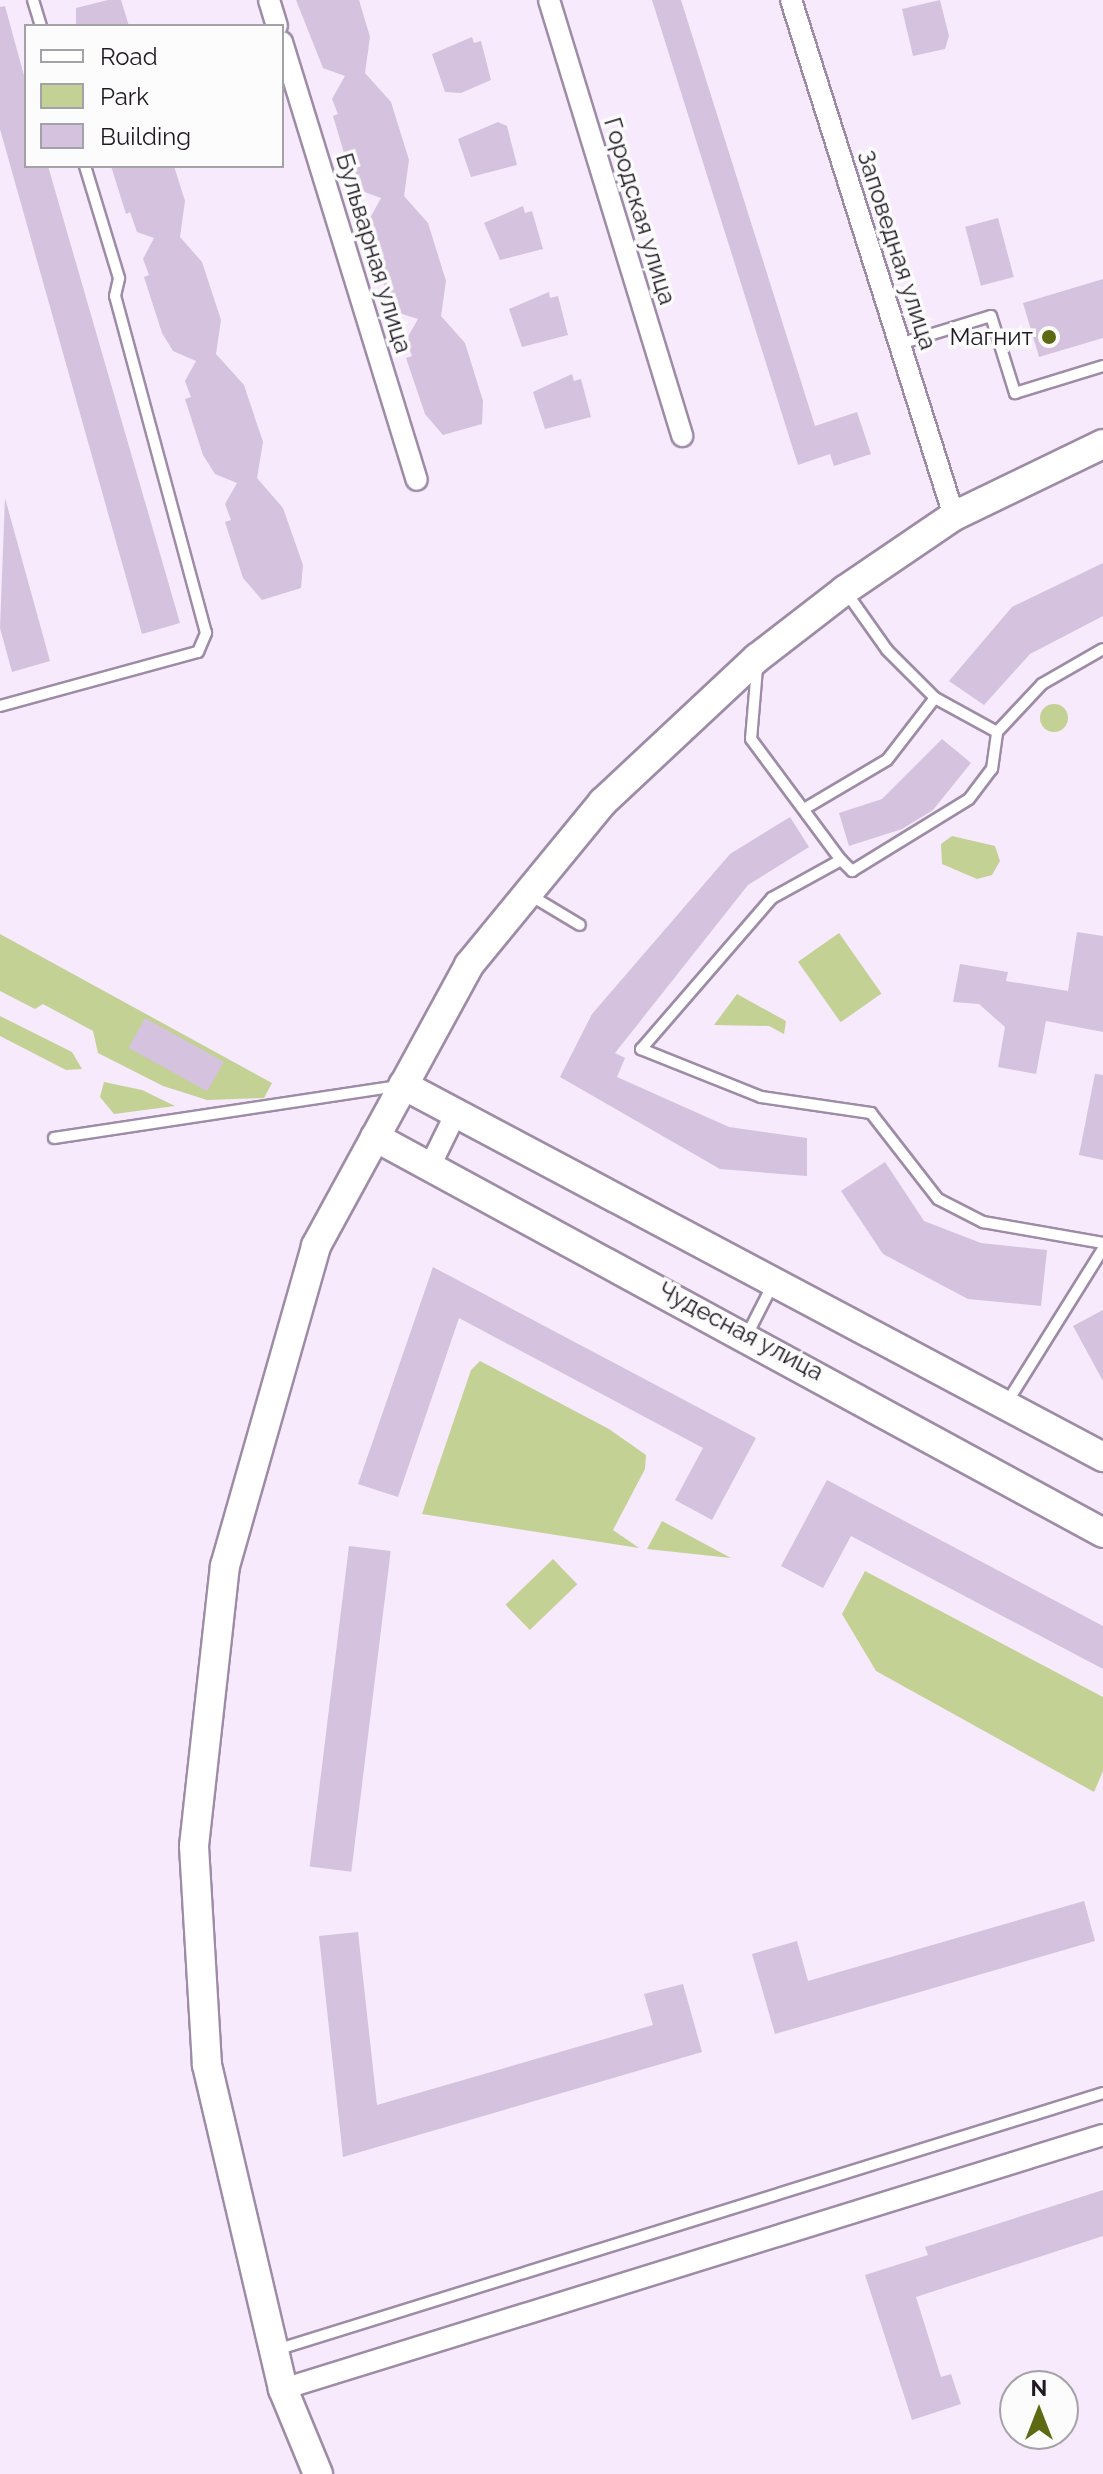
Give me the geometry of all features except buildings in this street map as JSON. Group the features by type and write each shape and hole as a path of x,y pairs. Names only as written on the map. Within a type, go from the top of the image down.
{"street":[{"path":"269,0 276,24"},
{"name":"Городская улица","path":"549,0 682,436"},
{"name":"Заповедная улица","path":"791,0 954,516"},
{"name":"Бульварная улица","path":"284,48 417,480"},
{"path":"318,2474 283,2389 207,2065 194,1846 225,1566 316,1246 469,965 603,802 757,658 845,590 954,516 1103,444"},
{"path":"403,1085 1103,1457"},
{"path":"431,1164 456,1113"},
{"name":"Чудесная улица","path":"375,1137 431,1164 747,1335 1103,1533"},
{"path":"283,2389 1103,2135"}],"lane":[{"path":"33,0 40,24"},
{"path":"0,706 198,652 206,633 115,296 119,278 86,168"},
{"path":"900,344 991,316 1015,393 1103,366"},
{"path":"845,590 887,650 935,698 997,732"},
{"path":"757,658 751,739 852,871 969,799 992,769 997,732 1042,684 1103,649"},
{"path":"804,809 887,760 935,698"},
{"path":"841,860 772,898 641,1049 761,1097 871,1113 938,1199 983,1222 1103,1243"},
{"path":"527,894 580,925"},
{"path":"54,1138 403,1085"},
{"path":"1005,1405 1103,1249"},
{"path":"747,1335 774,1282"},
{"path":"274,2350 1103,2093"}],"green space":[{"path":"1054,704 1064,708 1068,718 1064,728 1054,732 1044,728 1040,718 1044,708"},
{"path":"952,836 995,846 1000,861 992,875 977,879 942,864 941,844"},
{"path":"839,933 881,994 840,1022 798,962"},
{"path":"0,934 272,1083 264,1098 207,1100 163,1086 98,1053 93,1031 43,1004 35,1009 0,991"},
{"path":"737,994 786,1021 784,1034 769,1026 714,1025"},
{"path":"0,1016 72,1052 82,1069 66,1070 0,1036"},
{"path":"104,1082 142,1090 175,1106 114,1114 100,1097"},
{"path":"480,1361 609,1429 646,1455 645,1469 613,1530 639,1548 422,1514 471,1370"},
{"path":"662,1521 731,1558 647,1549"},
{"path":"553,1559 577,1584 530,1630 506,1605"},
{"path":"865,1571 1103,1697 1103,1771 1094,1792 876,1671 842,1614"}],"place":[{"name":"Магнит","path":"1049,337"}]}
